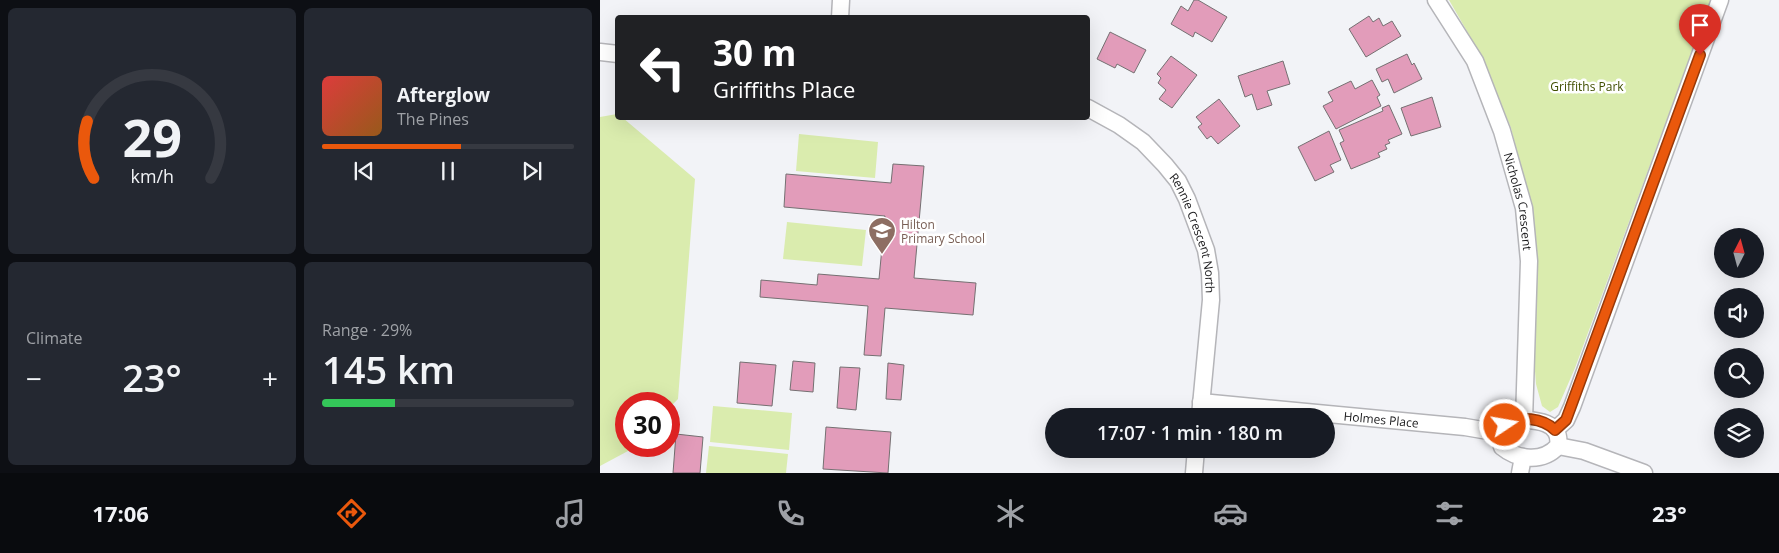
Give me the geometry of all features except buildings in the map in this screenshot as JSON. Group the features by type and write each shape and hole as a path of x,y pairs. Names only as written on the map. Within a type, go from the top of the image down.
{"street":[{"path":"840,15 841,0"},
{"name":"Nicholas Crescent","path":"1436,0 1475,61 1502,131 1524,208 1529,261 1524,420"},
{"path":"1644,473 1584,451 1557,438 1545,423 1524,420 1510,421 1500,433 1502,447 1515,455 1523,457 1536,458 1545,456 1557,438 1572,407 1720,0"},
{"path":"600,52 615,54"},
{"name":"Rennie Crescent North","path":"1090,109 1119,125 1143,142 1178,181 1188,199 1206,250 1210,273 1211,300 1200,408"},
{"name":"Holmes Place","path":"1335,418 1465,427 1500,433"},
{"path":"1520,473 1523,457"},
{"path":"1194,473 1195,458"}],"green space":[{"name":"Griffiths Park","path":"1449,0 1711,0 1575,368 1558,407 1550,412 1542,406 1536,384 1531,208 1511,128 1480,54"},
{"path":"615,114 615,120 625,120 695,179 679,392 615,392 615,457 617,457 600,466 600,117"},
{"path":"799,134 878,142 875,178 796,171"},
{"path":"787,222 866,230 862,266 783,259"},
{"path":"713,406 792,413 789,450 710,442"},
{"path":"709,446 788,454 786,473 706,473"}],"place":[{"name":"Hilton Primary School","path":"882,255"}],"route":[{"path":"1505,425 1517,419 1545,423 1555,430 1566,420 1700,55"}]}
